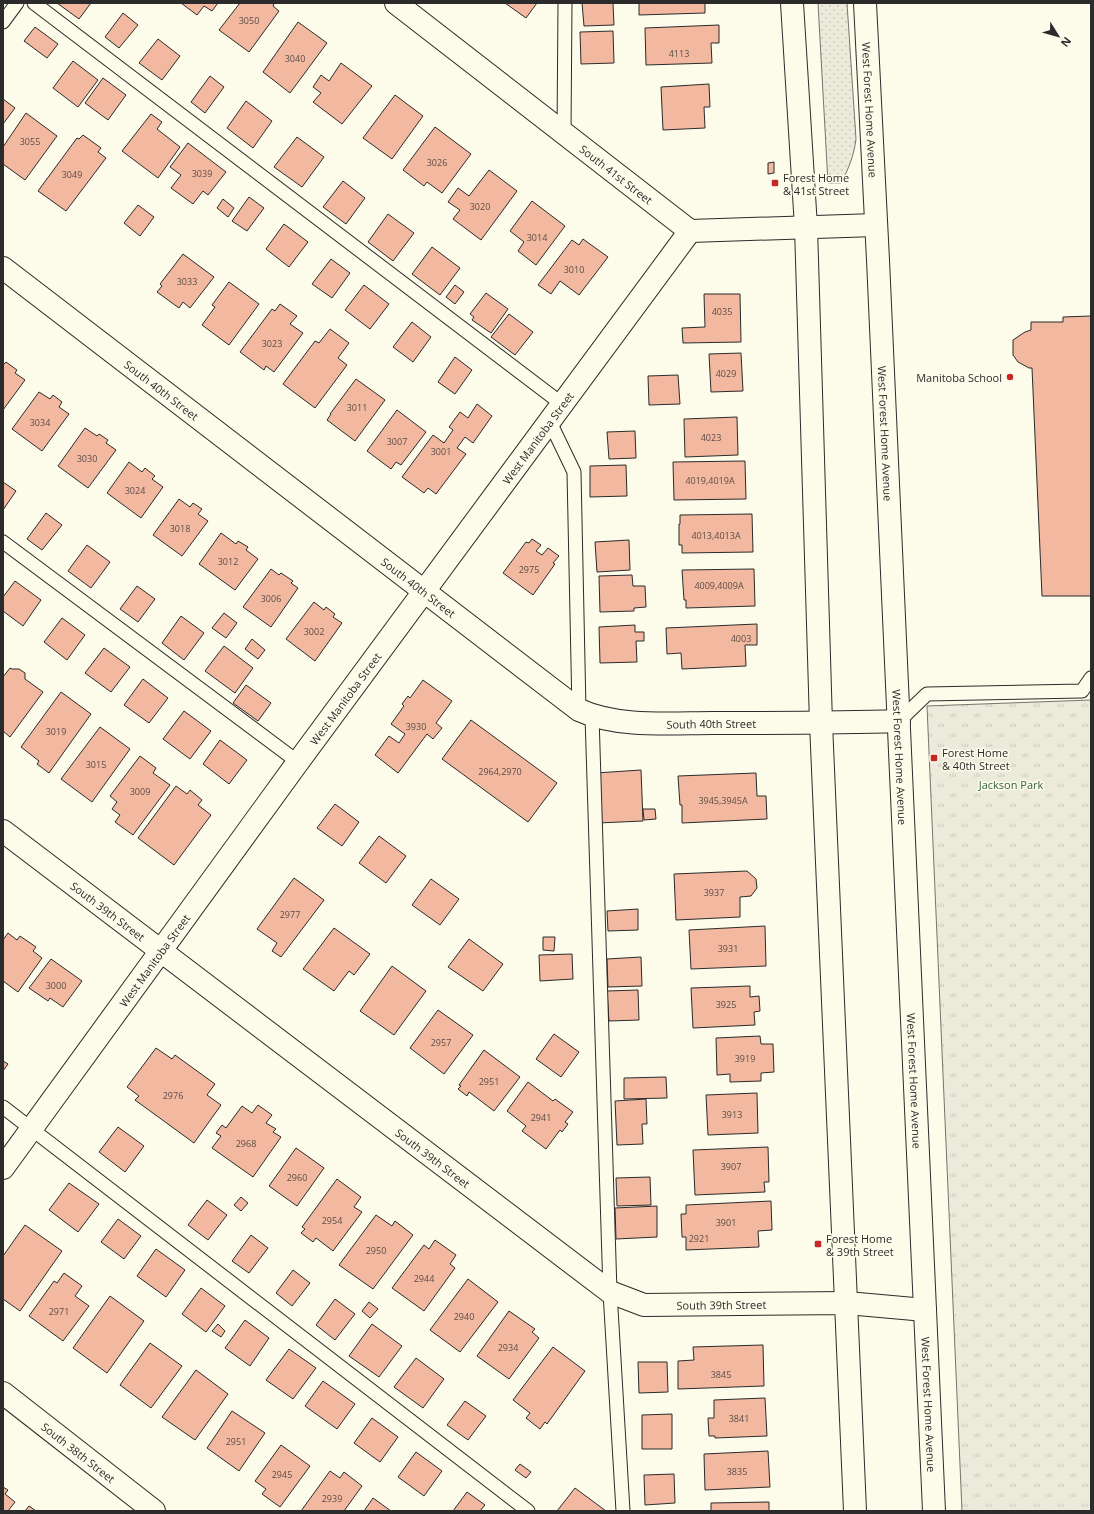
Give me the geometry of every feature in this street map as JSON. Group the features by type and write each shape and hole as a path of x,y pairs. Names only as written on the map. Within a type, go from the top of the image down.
{"street":[{"name":"South 41st Street","path":"396,3 690,231"},
{"path":"792,3 806,227 821,723 855,1511"},
{"name":"West Forest Home Avenue","path":"865,3 934,1511"},
{"path":"690,231 876,225"},
{"name":"West Manitoba Street","path":"3,1168 298,762 690,231"},
{"name":"South 40th Street","path":"3,268 424,592 585,713 635,723 821,723 898,721"},
{"name":"South 39th Street","path":"3,831 610,1292 644,1305 847,1303 925,1310"},
{"name":"South 38th Street","path":"3,1393 154,1511"}],"lane":[{"path":"3,22 17,3"},
{"path":"34,3 556,412 574,472 610,1292 623,1511"},
{"path":"564,133 566,3"},
{"path":"3,542 298,762"},
{"path":"898,721 928,694 1086,691 1091,678"},
{"path":"3,1107 528,1511"}],"green space":[{"path":"818,3 847,3 856,139 851,161 841,183 828,183"},
{"name":"Jackson Park","path":"1091,700 1091,1511 962,1511 927,706"}],"building":[{"path":"57,3 91,3 79,19"},
{"path":"181,3 218,3 212,11 204,6 197,15"},
{"path":"240,3 272,3 274,4 273,6 279,11 249,52 219,30"},
{"path":"505,3 537,3 526,18"},
{"path":"582,3 613,3 614,25 584,26"},
{"path":"639,3 705,3 705,13 639,15"},
{"path":"123,13 138,25 119,48 105,37"},
{"path":"298,22 327,43 290,93 263,72"},
{"path":"719,25 719,43 711,43 712,63 646,65 645,28"},
{"path":"35,27 58,44 47,58 24,41"},
{"path":"613,31 614,63 581,64 580,32"},
{"path":"158,39 180,56 162,80 139,63"},
{"path":"73,61 98,80 78,107 53,88"},
{"path":"341,63 372,86 342,124 313,102 321,93 313,87 321,75 329,81"},
{"path":"210,76 224,87 205,113 191,102"},
{"path":"103,78 126,95 108,120 85,103"},
{"path":"709,84 710,107 704,107 705,128 663,130 661,87"},
{"path":"395,95 423,116 392,159 363,138"},
{"path":"3,99 15,108 3,124"},
{"path":"246,101 272,121 253,148 227,128"},
{"path":"26,113 57,136 25,180 3,164 3,147"},
{"path":"151,114 162,122 157,129 180,147 158,178 122,151"},
{"path":"435,127 471,154 442,193 427,182 424,186 403,170"},
{"path":"83,135 101,148 98,152 106,158 66,211 38,191 77,138 79,139"},
{"path":"297,137 324,157 302,187 274,167"},
{"path":"188,143 226,172 208,195 203,191 193,204 171,188 181,175 170,167"},
{"path":"774,162 774,173 768,174 768,163"},
{"path":"489,170 517,191 481,240 453,219 460,210 448,202 458,188 469,196"},
{"path":"343,181 365,198 346,224 323,207"},
{"path":"249,197 264,208 247,231 232,221"},
{"path":"223,199 234,208 228,217 217,208"},
{"path":"532,201 565,226 536,265 518,251 524,242 510,231"},
{"path":"138,205 154,217 140,236 124,223"},
{"path":"388,214 414,233 393,261 368,242"},
{"path":"284,224 308,242 289,267 266,249"},
{"path":"583,239 608,257 579,295 560,281 551,294 538,285 572,240 579,245"},
{"path":"432,247 460,268 440,295 412,274"},
{"path":"183,254 214,277 190,308 183,302 179,308 157,292 162,286 160,284"},
{"path":"331,259 350,273 332,298 312,284"},
{"path":"229,282 259,304 229,345 202,325 215,307 212,305"},
{"path":"364,285 389,304 370,329 345,310"},
{"path":"455,285 464,292 455,304 446,297"},
{"path":"486,293 508,309 491,333 472,320 474,317 470,314"},
{"path":"704,294 740,294 741,342 683,343 682,328 705,327"},
{"path":"280,304 297,316 290,324 303,333 274,372 266,366 264,370 240,352 272,309 275,311"},
{"path":"509,314 533,332 515,355 491,337"},
{"path":"1091,316 1091,596 1042,596 1032,368 1018,362 1013,355 1013,340 1031,330 1031,322 1063,322 1063,317"},
{"path":"412,322 431,337 413,362 393,347"},
{"path":"330,329 349,343 338,358 347,365 315,408 283,384 315,341 319,343"},
{"path":"741,353 743,391 711,392 709,354"},
{"path":"455,357 472,370 455,394 438,382"},
{"path":"6,362 17,370 15,373 25,380 3,410 3,363 4,364"},
{"path":"678,375 680,404 649,405 648,376"},
{"path":"356,379 385,400 355,441 327,420"},
{"path":"39,392 50,399 53,395 62,402 59,407 69,414 42,451 12,429"},
{"path":"477,404 492,416 473,443 465,437 457,448 466,454 436,494 428,488 424,493 402,477 433,435 444,443 453,430 449,427 460,412 468,418"},
{"path":"397,410 426,432 401,465 396,462 391,469 367,451"},
{"path":"737,417 738,455 685,457 684,419"},
{"path":"85,428 97,436 99,434 108,440 106,443 116,450 88,488 58,466"},
{"path":"635,431 636,458 609,459 607,432"},
{"path":"745,461 746,499 674,500 673,462"},
{"path":"129,462 142,472 145,468 155,476 152,479 163,487 141,518 107,493"},
{"path":"626,465 627,496 590,497 590,466"},
{"path":"3,482 16,491 3,510"},
{"path":"179,499 190,507 193,503 202,509 198,514 208,521 182,556 153,535"},
{"path":"46,513 62,525 42,550 27,539"},
{"path":"752,514 753,552 682,553 682,545 679,545 680,515"},
{"path":"221,533 236,544 238,541 248,547 246,550 258,559 235,590 199,564"},
{"path":"532,539 541,545 536,551 542,555 548,548 559,556 533,595 503,573 526,542 529,543"},
{"path":"629,540 630,570 597,572 595,542"},
{"path":"87,545 110,562 91,588 68,571"},
{"path":"271,569 279,575 281,573 293,581 291,583 298,588 271,627 243,607"},
{"path":"754,569 755,606 686,608 682,570"},
{"path":"632,575 633,586 645,586 646,607 634,608 634,611 600,612 599,576"},
{"path":"15,581 41,600 23,626 3,611 3,597"},
{"path":"137,586 155,599 138,622 120,609"},
{"path":"314,602 324,610 326,607 335,614 333,617 342,623 315,661 286,639"},
{"path":"224,613 237,623 226,638 212,628"},
{"path":"181,616 204,633 184,660 162,643"},
{"path":"62,618 85,635 67,660 44,642"},
{"path":"757,624 757,645 745,645 746,666 682,669 681,653 667,654 666,628"},
{"path":"635,625 635,632 644,632 644,641 636,641 637,662 600,663 599,627"},
{"path":"252,639 265,650 258,659 245,649"},
{"path":"224,646 253,668 235,693 205,671"},
{"path":"104,648 130,667 111,692 85,673"},
{"path":"10,668 19,669 25,673 25,679 43,692 10,737 3,731 3,677"},
{"path":"143,679 168,698 149,723 124,705"},
{"path":"423,680 452,701 436,723 442,728 433,739 427,734 398,773 375,755 389,736 399,743 405,734 391,724 404,706 402,704 408,696 410,698"},
{"path":"246,685 271,703 258,721 233,703"},
{"path":"61,692 91,714 49,773 37,764 39,761 21,747"},
{"path":"184,711 211,731 190,759 163,739"},
{"path":"471,720 557,783 528,822 442,759"},
{"path":"100,727 130,749 92,802 61,779"},
{"path":"220,740 247,760 229,784 203,764"},
{"path":"140,756 156,768 153,773 170,785 133,835 115,822 120,815 112,809 117,802 110,796"},
{"path":"641,770 643,821 598,823 596,773"},
{"path":"756,773 757,796 766,796 767,819 682,823 682,805 680,805 678,776"},
{"path":"176,786 187,794 190,790 202,800 198,805 211,815 174,865 138,838"},
{"path":"335,804 359,822 342,846 317,828"},
{"path":"643,809 655,809 656,819 644,820"},
{"path":"379,836 406,856 386,883 359,863"},
{"path":"747,871 756,879 757,888 751,896 740,897 740,917 676,920 674,874"},
{"path":"294,878 324,900 281,957 272,951 277,943 257,929"},
{"path":"431,879 459,899 440,925 412,905"},
{"path":"638,909 638,930 608,931 607,911"},
{"path":"765,926 766,966 691,969 689,930"},
{"path":"334,928 370,954 354,975 349,971 334,991 303,969"},
{"path":"8,933 17,940 20,936 36,947 33,951 42,958 18,992 3,981 3,940"},
{"path":"543,937 555,937 554,951 543,950"},
{"path":"469,939 503,964 483,991 448,967"},
{"path":"572,954 573,979 540,981 539,955"},
{"path":"641,957 642,986 608,987 607,959"},
{"path":"51,959 82,981 63,1007 50,998 48,1001 29,988"},
{"path":"392,966 426,991 394,1035 360,1011"},
{"path":"750,986 750,997 759,996 760,1011 754,1012 755,1025 693,1028 691,988"},
{"path":"638,990 639,1020 609,1021 607,991"},
{"path":"438,1010 473,1035 444,1074 410,1048"},
{"path":"554,1034 579,1052 561,1077 536,1059"},
{"path":"760,1036 761,1044 773,1044 774,1072 761,1073 761,1081 730,1082 730,1074 717,1075 716,1038"},
{"path":"156,1048 172,1059 175,1055 215,1084 207,1095 221,1105 194,1143 135,1100 139,1096 127,1087"},
{"path":"484,1050 520,1077 494,1111 469,1092 467,1096 458,1089 461,1086 459,1085"},
{"path":"3,1061 8,1064 3,1071"},
{"path":"666,1077 667,1098 624,1099 624,1078"},
{"path":"528,1082 553,1101 555,1099 573,1112 565,1122 568,1124 562,1132 560,1130 546,1149 522,1131 526,1126 507,1111"},
{"path":"757,1093 758,1133 708,1135 706,1095"},
{"path":"646,1099 647,1124 642,1124 643,1144 617,1145 615,1101"},
{"path":"258,1105 272,1115 266,1123 276,1129 273,1132 281,1137 253,1177 212,1148 221,1136 216,1133 222,1125 226,1128 242,1106 252,1113"},
{"path":"118,1127 144,1146 125,1172 99,1152"},
{"path":"768,1147 769,1182 764,1182 765,1192 695,1195 693,1150"},
{"path":"296,1148 324,1168 297,1206 269,1186"},
{"path":"650,1177 651,1205 617,1206 616,1178"},
{"path":"337,1179 361,1197 354,1207 362,1212 333,1251 316,1238 313,1242 301,1233 305,1229 302,1227"},
{"path":"69,1183 99,1204 78,1232 49,1210"},
{"path":"241,1197 248,1203 241,1211 234,1205"},
{"path":"207,1200 227,1215 208,1240 188,1225"},
{"path":"771,1201 772,1230 758,1231 759,1247 686,1250 686,1237 682,1237 681,1214 686,1214 686,1205"},
{"path":"657,1206 657,1237 616,1239 615,1208"},
{"path":"376,1215 392,1226 395,1221 413,1235 373,1289 339,1265"},
{"path":"118,1219 141,1236 124,1259 101,1242"},
{"path":"25,1225 62,1251 20,1311 3,1299 3,1256"},
{"path":"251,1235 268,1248 249,1273 232,1261"},
{"path":"435,1240 456,1255 450,1264 455,1268 424,1311 392,1288 424,1245 429,1249"},
{"path":"156,1249 185,1270 166,1297 137,1276"},
{"path":"293,1270 310,1283 292,1306 276,1293"},
{"path":"64,1273 82,1286 75,1296 89,1306 63,1341 29,1316 54,1281 57,1283"},
{"path":"468,1279 498,1302 460,1352 430,1330"},
{"path":"201,1288 225,1306 206,1332 182,1314"},
{"path":"110,1296 144,1321 107,1373 73,1348"},
{"path":"335,1299 355,1314 335,1340 316,1325"},
{"path":"369,1302 378,1309 370,1318 362,1311"},
{"path":"509,1311 535,1329 532,1332 539,1338 509,1379 477,1356"},
{"path":"245,1320 269,1338 250,1366 225,1348"},
{"path":"218,1324 225,1331 221,1337 212,1331"},
{"path":"372,1324 402,1346 379,1377 349,1356"},
{"path":"150,1343 182,1366 151,1408 120,1385"},
{"path":"763,1345 764,1386 678,1389 678,1361 694,1360 693,1347"},
{"path":"553,1347 585,1371 547,1424 545,1422 540,1429 526,1418 530,1413 513,1400"},
{"path":"289,1349 316,1368 293,1399 266,1380"},
{"path":"416,1358 444,1379 423,1408 394,1387"},
{"path":"638,1362 667,1362 668,1392 639,1393"},
{"path":"196,1370 228,1394 195,1440 162,1417"},
{"path":"323,1381 355,1404 337,1429 305,1406"},
{"path":"765,1398 767,1436 715,1438 715,1436 709,1436 708,1418 714,1418 714,1400"},
{"path":"465,1401 486,1416 468,1440 447,1425"},
{"path":"232,1411 265,1433 239,1471 207,1448"},
{"path":"672,1414 672,1449 642,1449 642,1415"},
{"path":"372,1418 398,1437 380,1462 354,1443"},
{"path":"281,1445 310,1466 280,1507 262,1494 266,1489 255,1481"},
{"path":"768,1451 770,1487 705,1490 704,1454"},
{"path":"416,1452 442,1471 424,1496 398,1477"},
{"path":"520,1464 531,1472 526,1478 515,1470"},
{"path":"330,1471 340,1478 344,1472 362,1486 344,1511 301,1511"},
{"path":"674,1474 675,1503 645,1505 644,1475"},
{"path":"3,1487 8,1490 5,1494 15,1502 8,1511 3,1511"},
{"path":"575,1488 606,1511 557,1511"},
{"path":"467,1492 485,1505 480,1511 453,1511"},
{"path":"373,1498 391,1511 364,1511"},
{"path":"769,1502 769,1511 711,1511 711,1503"},
{"path":"29,1506 36,1511 25,1511"}],"place":[{"name":"Forest Home & 41st Street","path":"775,183"},
{"name":"Manitoba School","path":"1010,377"},
{"name":"Forest Home & 40th Street","path":"934,758"},
{"name":"Forest Home & 39th Street","path":"818,1244"}]}
